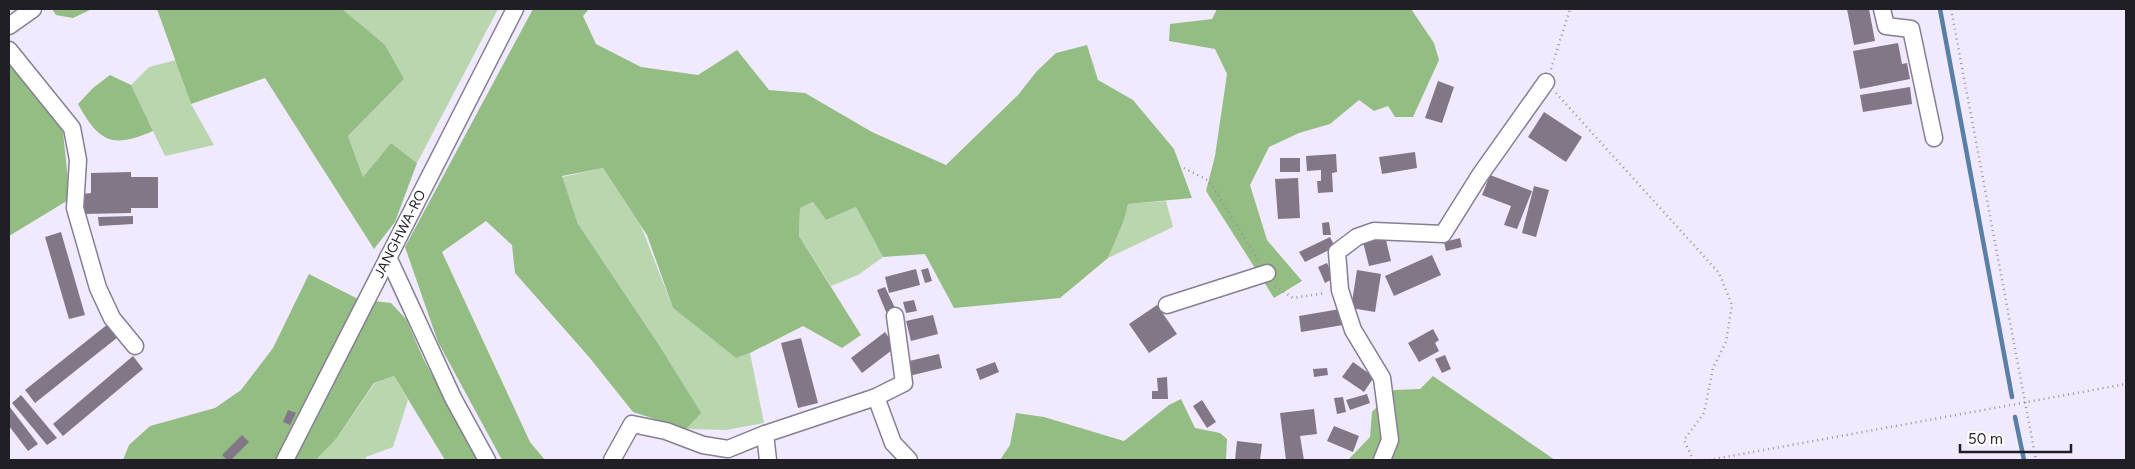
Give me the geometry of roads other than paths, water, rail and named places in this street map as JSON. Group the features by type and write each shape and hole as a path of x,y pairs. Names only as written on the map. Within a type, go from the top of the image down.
{"street":[{"path":"9,26 33,9"},
{"name":"JANGHWA-RO","path":"285,460 516,9"},
{"path":"1882,9 1886,26 1911,29 1934,138"},
{"path":"9,50 72,128 78,160 75,208 96,279 112,318 135,346"},
{"path":"1382,460 1390,440 1382,378 1353,330 1340,290 1337,252 1357,237 1374,231 1443,234 1480,175 1546,82"},
{"path":"388,257 453,398 487,460"},
{"path":"1167,305 1267,273"},
{"path":"612,460 632,424 666,431 703,445 728,449 765,434 876,397 904,383 895,316"},
{"path":"876,397 893,443 909,460"},
{"path":"765,434 768,460"}],"waterway":[{"path":"1940,9 2012,397"},
{"path":"2015,417 2024,460"}]}
